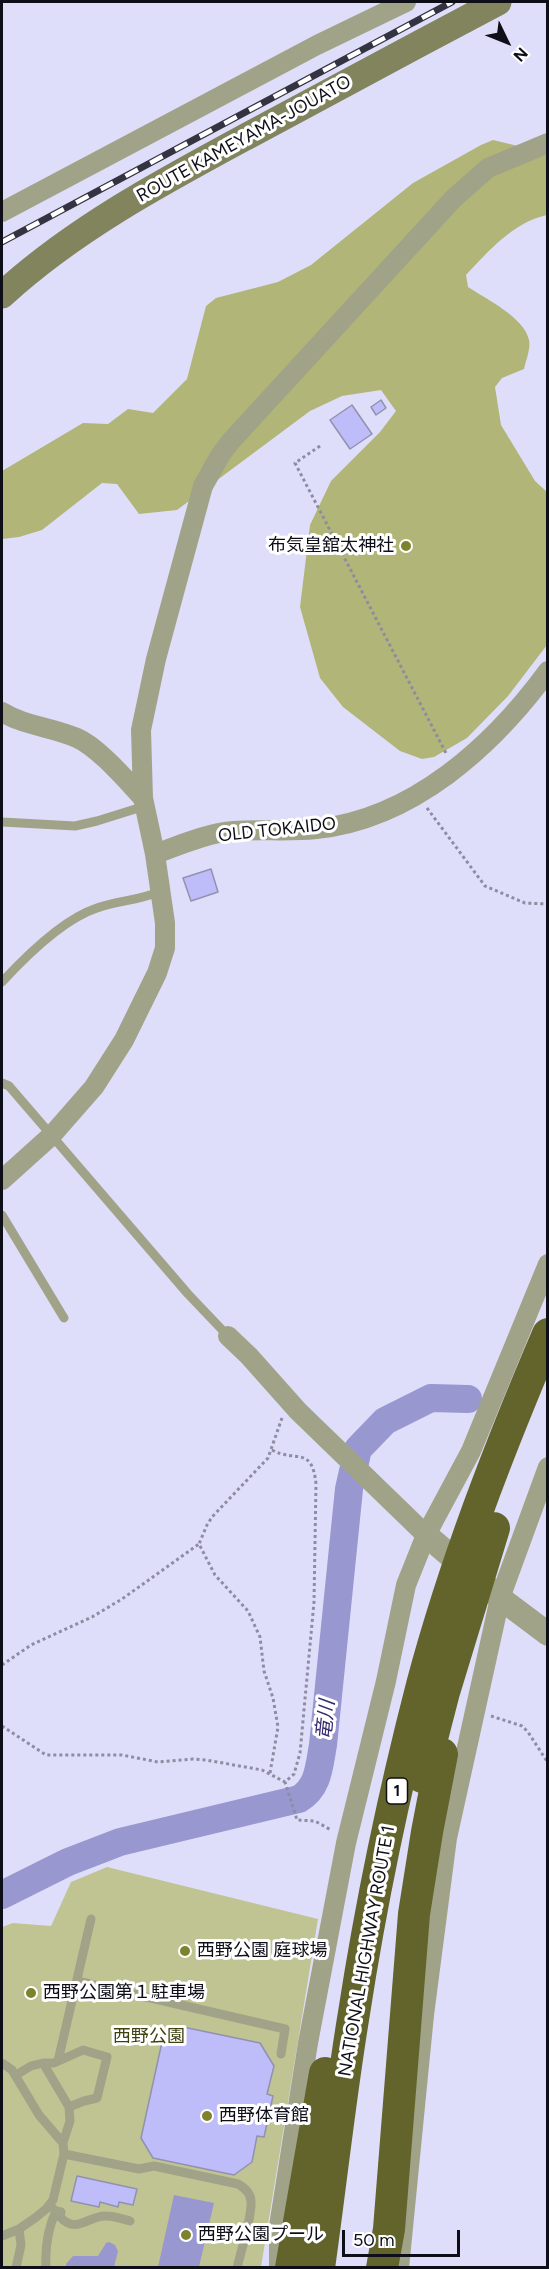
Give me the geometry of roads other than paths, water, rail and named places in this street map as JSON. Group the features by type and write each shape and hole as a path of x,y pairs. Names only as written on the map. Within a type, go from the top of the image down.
{"highway":[{"name":"NATIONAL HIGHWAY ROUTE 1","path":"341,2268 375,2018 391,1926 452,1623 491,1475 548,1334"},
{"name":"NATIONAL HIGHWAY ROUTE 1","path":"320,2268 353,2013 369,1923 404,1758 452,1623 548,1387"},
{"path":"291,2268 330,2043 369,1857 421,1646 452,1623 466,1646 438,1770 414,1914 389,2229 382,2268"}],"main road":[{"name":"ROUTE KAMEYAMA-JOUATO","path":"2,295 72,239 130,202 220,151 498,2"}],"street":[{"path":"2,212 317,45 406,2"},
{"path":"2,1180 52,1136 94,1087 118,1049 157,973 166,941 155,855 144,802 141,730 156,659 203,486 221,453 470,182 488,168 548,142"},
{"name":"OLD TOKAIDO","path":"155,855 186,843 232,831 317,829 357,821 414,799 454,769 503,724 548,671"},
{"path":"2,712 32,725 77,738 89,745 144,802"},
{"path":"279,2268 279,2226 308,2043 346,1843 386,1681 406,1585 426,1535 471,1451 548,1264"},
{"path":"228,1336 340,1453 426,1535 497,1595 548,1634"},
{"path":"399,2268 436,1911 447,1838 475,1711 497,1595 548,1467"}],"lane":[{"path":"2,822 75,826 144,802"},
{"path":"2,982 39,946 84,913 113,903 146,898 160,891"},
{"path":"2,1083 9,1086 188,1294 228,1336"},
{"path":"2,1215 64,1318"},
{"path":"58,2061 91,1919"},
{"path":"77,1980 285,2029 281,2054"},
{"path":"16,2076 31,2066 54,2063 83,2050 107,2057 98,2098 69,2107"},
{"path":"2,2063 12,2070 39,2115 63,2143"},
{"path":"43,2063 69,2107 70,2121 63,2143 64,2154 53,2200 46,2268"},
{"path":"64,2154 139,2169 154,2166 238,2184 245,2188 250,2194 251,2208 237,2268"},
{"path":"52,2208 60,2212 60,2217 64,2221 78,2225 86,2224 104,2215 130,2221"},
{"path":"2,2236 19,2229 52,2208"},
{"path":"16,2268 21,2245 19,2229"}],"water":[{"name":"西野公園プール","path":"174,2195 214,2203 199,2267 158,2267"},
{"path":"109,2242 115,2245 118,2251 114,2267 66,2267 73,2256 98,2256"}],"waterway":[{"name":"竜川","path":"2,1895 68,1862 120,1842 299,1799 306,1794 317,1775 323,1745 349,1489 358,1449 385,1421 431,1398 468,1399"}],"railway":[{"path":"2,242 452,2"}],"place":[{"name":"布気皇舘太神社","path":"406,546"},
{"name":"西野公園 庭球場","path":"185,1951"},
{"name":"西野公園第１駐車場","path":"31,1993"},
{"name":"西野体育館","path":"207,2116"},
{"name":"西野公園プール","path":"186,2235"}],"park label":[{"name":"西野公園","path":"149,2037"}]}
